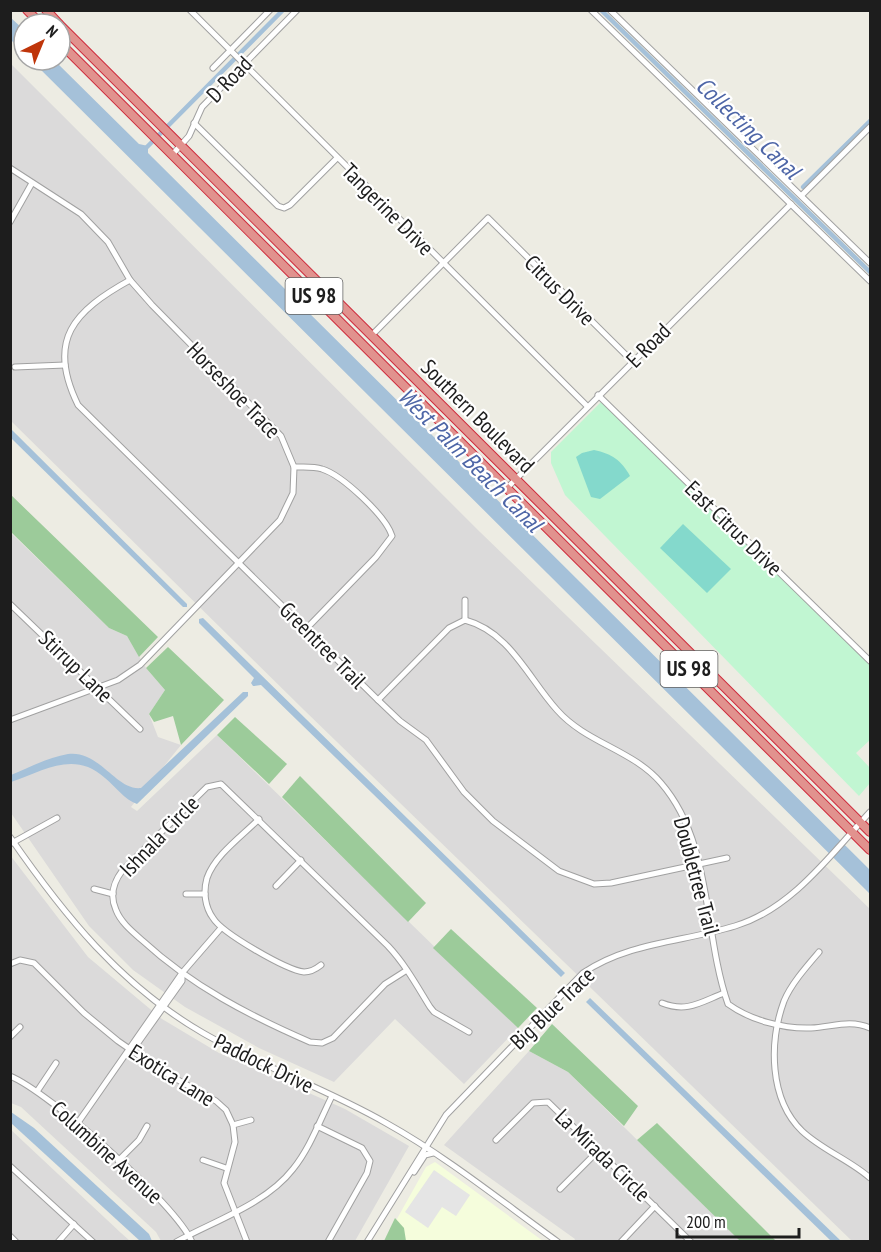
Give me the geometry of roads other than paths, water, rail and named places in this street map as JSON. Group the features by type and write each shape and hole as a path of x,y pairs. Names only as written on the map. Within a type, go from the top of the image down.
{"highway":[{"name":"Southern Boulevard","path":"72,36 870,832"},
{"path":"72,48 94,58"},
{"name":"Southern Boulevard","path":"72,54 507,488 850,835 870,850"}],"street":[{"name":"Tangerine Drive","path":"190,10 586,406"},
{"path":"213,68 270,10"},
{"name":"D Road","path":"172,155 182,146 202,106 297,10"},
{"path":"591,10 870,281"},
{"path":"610,10 870,263"},
{"path":"194,123 278,206 284,208 290,206 337,158"},
{"path":"802,195 870,127"},
{"name":"Horseshoe Trace","path":"10,168 64,201 81,214 108,242 130,280 183,337 272,424 289,450 294,468 293,493 280,520 140,665 124,677 10,720"},
{"path":"10,222 32,183"},
{"name":"E Road","path":"507,488 586,406 791,204"},
{"name":"Citrus Drive","path":"443,264 488,218 632,361"},
{"path":"372,335 443,264"},
{"name":"Greentree Trail","path":"130,280 99,298 79,316 68,341 65,365 68,385 78,405 378,700 400,721 426,740 477,806 559,871 594,884 611,883 698,866 727,858"},
{"path":"15,367 65,365"},
{"name":"East Citrus Drive","path":"598,395 870,661"},
{"path":"294,468 312,466 334,474 383,520 392,536 376,557 307,628"},
{"path":"378,700 449,628 465,620 465,600"},
{"name":"Stirrup Lane","path":"10,603 140,729"},
{"name":"Doubletree Trail","path":"465,620 475,623 496,637 522,660 547,699 574,726 635,760 661,782 678,806 690,833 713,931 724,993"},
{"name":"Ishnala Circle","path":"218,783 224,785 259,819 388,946 407,970 386,984 333,1038 319,1043 307,1040 230,1004 182,973 122,921 114,905 113,894 122,871 209,785 218,783"},
{"name":"Big Blue Trace","path":"367,1242 446,1115 583,974 610,957 628,950 736,926 767,911 824,863 870,812"},
{"path":"10,849 12,841 57,818"},
{"path":"259,819 216,863 207,880 205,894 210,913 220,928 251,947 297,970 308,972 321,965"},
{"name":"Paddock Drive","path":"12,841 82,934 126,978 161,1006 224,1044 386,1123 425,1147 558,1242"},
{"path":"276,886 301,861"},
{"path":"94,889 113,894"},
{"path":"186,894 205,894"},
{"path":"77,1124 182,973 220,928"},
{"path":"819,952 785,999 778,1024 774,1067 781,1100 790,1117 819,1144 870,1178"},
{"name":"Exotica Lane","path":"10,964 23,960 34,963 84,1013 130,1050 216,1101 225,1110 233,1125 234,1146 226,1168 225,1189 247,1242"},
{"path":"407,970 434,1012 469,1032"},
{"path":"662,1003 677,1009 690,1007 724,993 728,1004 742,1014 778,1024 812,1028 847,1023 870,1028"},
{"path":"10,1037 20,1027"},
{"path":"38,1090 56,1062"},
{"name":"Columbine Avenue","path":"10,1076 38,1090 118,1161 175,1214 192,1242"},
{"path":"176,1242 266,1194 284,1180 298,1162 332,1096"},
{"name":"La Mirada Circle","path":"496,1140 533,1103 542,1100 550,1104 691,1242"},
{"path":"233,1125 251,1120"},
{"path":"118,1161 147,1126"},
{"path":"317,1126 362,1148 370,1161 369,1170 328,1242"},
{"path":"560,1189 598,1150"},
{"path":"408,1176 413,1174 425,1155 433,1153"},
{"path":"203,1160 226,1168"},
{"path":"10,1166 93,1242"},
{"path":"10,1178 16,1171"},
{"name":"La Mirada Circle","path":"621,1242 655,1206"},
{"path":"57,1242 74,1224"},
{"path":"10,1236 16,1242"}],"waterway":[{"path":"144,150 283,10"},
{"name":"Collecting Canal","path":"601,10 870,272"},
{"path":"803,187 870,121"}],"water label":[{"name":"West Palm Beach Canal","path":"470,460"}]}
